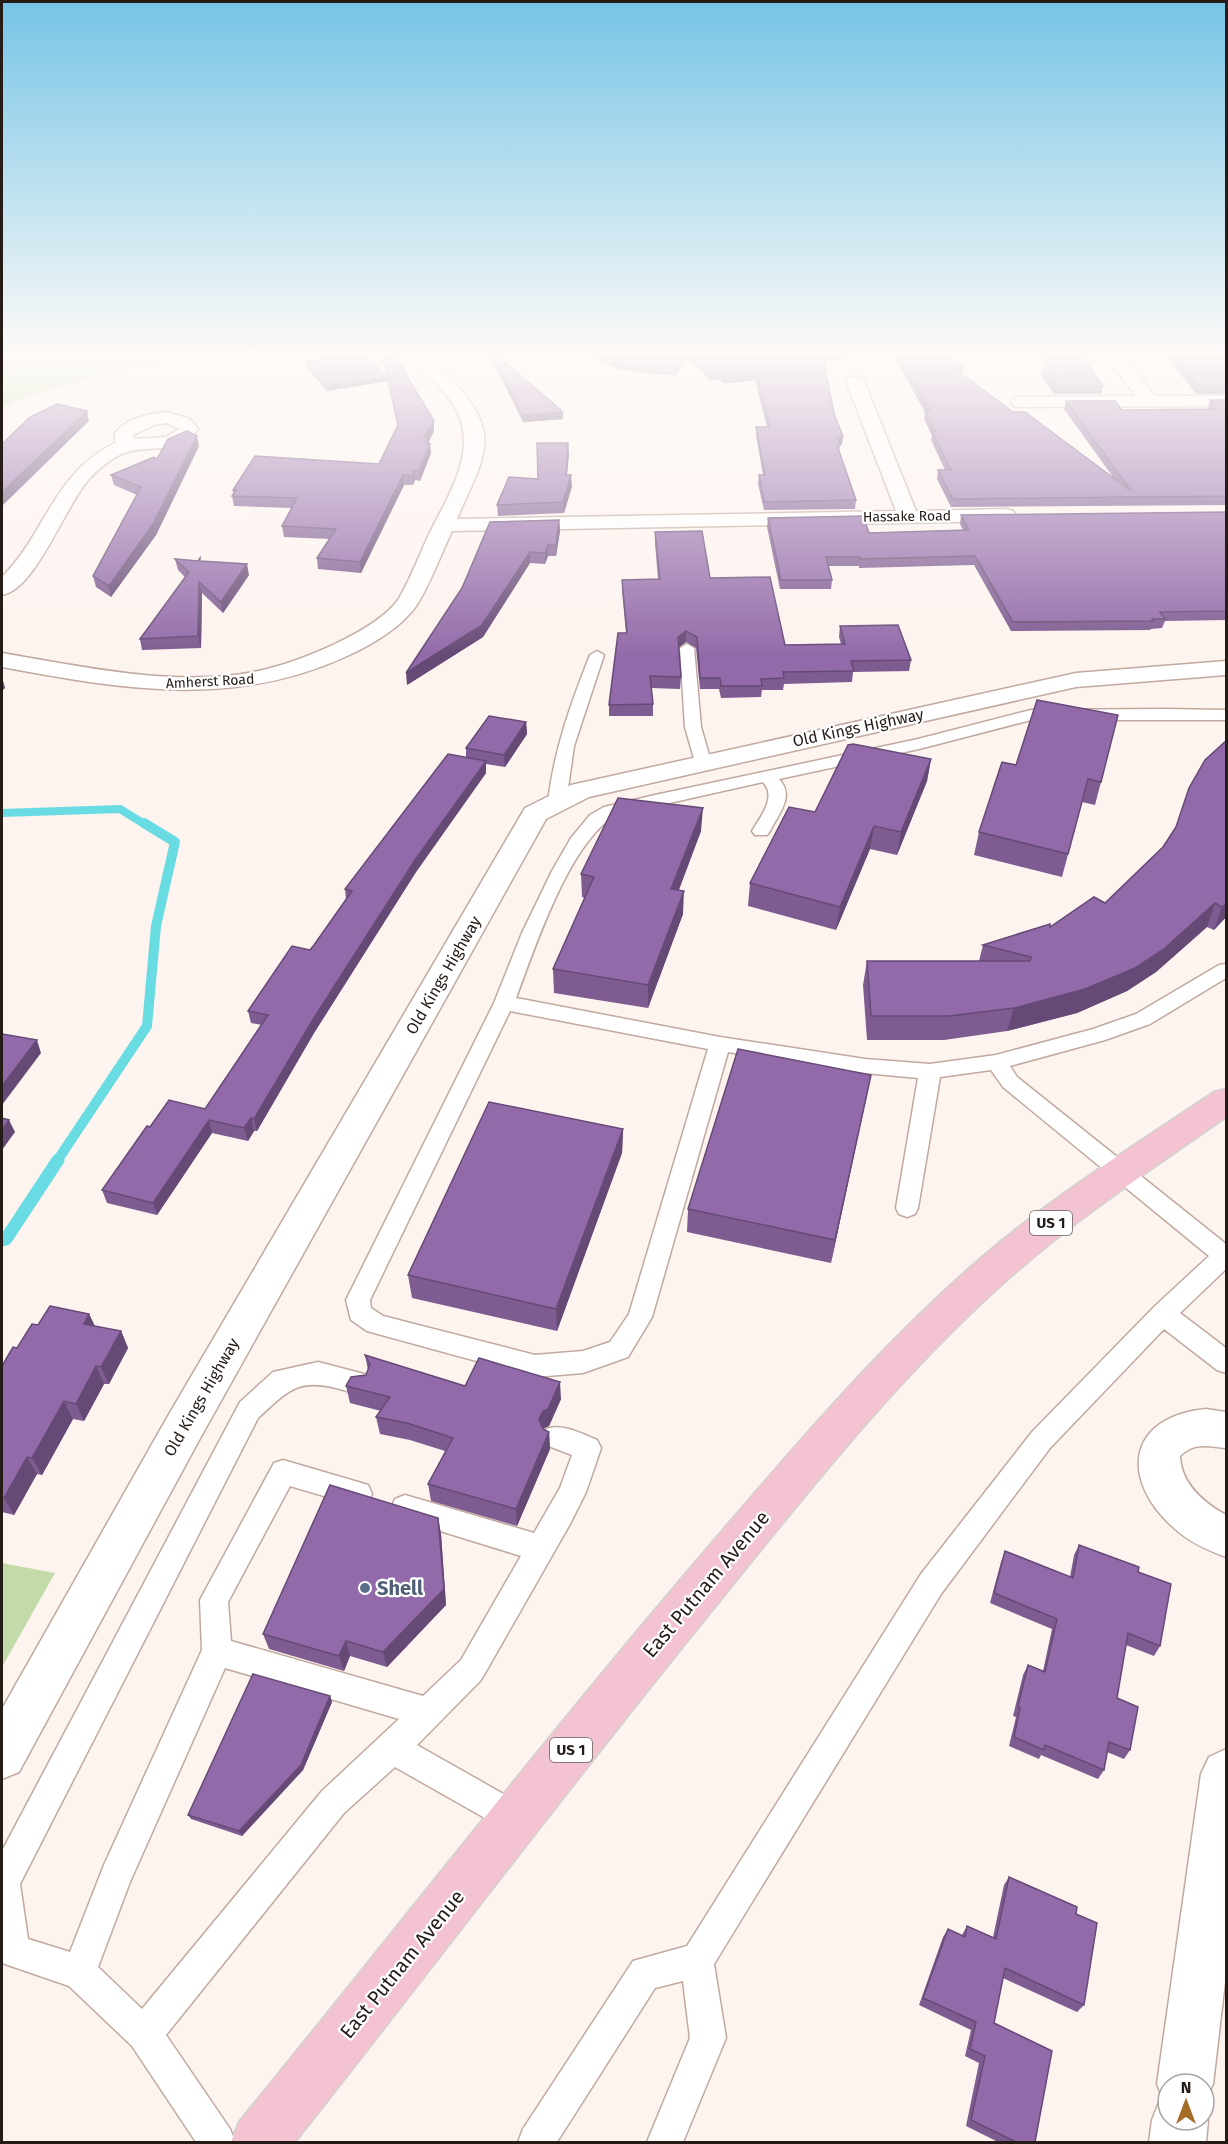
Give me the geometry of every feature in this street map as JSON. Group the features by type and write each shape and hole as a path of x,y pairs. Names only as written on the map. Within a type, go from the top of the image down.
{"main road":[{"name":"East Putnam Avenue","path":"259,2142 684,1610 834,1431 893,1366 993,1270 1063,1213 1227,1101"}],"street":[{"path":"2,589 34,553 61,504 85,471 106,456"},
{"name":"Amherst Road","path":"2,660 115,679 174,685 252,681 323,661 371,634 406,603 444,525 472,456"},
{"path":"884,456 908,516"},
{"name":"Hassake Road","path":"444,525 1026,515"},
{"name":"Old Kings Highway","path":"2,1755 183,1429 535,814 580,790 1076,680 1227,668"},
{"path":"1227,1430 1192,1426 1178,1431 1167,1440 1159,1454 1159,1469 1177,1503 1210,1530 1227,1537"},
{"path":"1187,2072 1227,1774"}],"lane":[{"path":"687,648 693,727 703,762"},
{"path":"557,802 559,771 572,719 597,656"},
{"path":"720,1044 640,1317 619,1350 584,1362 535,1366 376,1324 360,1313 358,1300 504,1003 531,933 561,871 580,838 596,819 610,811 845,758 919,744 1031,715 1227,715"},
{"path":"761,831 779,797 777,787 767,776"},
{"path":"504,1003 720,1044 865,1066 930,1071 996,1062 1098,1035 1143,1019 1227,970"},
{"path":"665,2142 708,2038 697,1961 931,1584 1041,1440 1163,1314 1226,1257 1010,1082 996,1062"},
{"path":"907,1209 930,1071"},
{"path":"1163,1314 1227,1362"},
{"path":"217,2142 144,2034 79,1972 13,1951 3,1882 249,1410 282,1380 318,1373 358,1383"},
{"path":"144,2034 333,1802 429,1713 471,1670 572,1492 588,1448 555,1437"},
{"path":"79,1972 116,1877 217,1651 214,1600 283,1472 540,1548"},
{"path":"217,1651 429,1713"},
{"path":"392,1748 517,1819"},
{"path":"536,2142 645,1973 697,1961"}],"green space":[{"path":"2,1563 55,1573 2,1667"}],"building":[{"path":"2,456 40,456 2,492"},
{"path":"159,456 187,456 153,524 109,586 93,576 141,487 111,475 154,457 157,459"},
{"path":"255,456 379,464 383,456 425,456 419,471 414,471 413,476 403,475 360,562 317,558 336,529 282,526 297,498 232,496 236,490 233,490"},
{"path":"537,456 567,456 566,475 571,475 563,502 497,505 509,477 538,479"},
{"path":"761,456 841,456 856,500 764,502 759,475 765,475"},
{"path":"944,456 1084,456 1131,491 1106,456 1227,456 1227,496 953,499 938,470 951,470"},
{"path":"1227,512 1227,611 1160,612 1165,619 1152,619 1153,621 1013,622 975,556 860,559 860,557 826,557 832,580 781,580 768,518 863,516 869,533 969,530 961,515"},
{"path":"559,520 556,545 548,545 545,553 530,552 482,625 406,673 462,588 490,522"},
{"path":"702,531 710,578 770,577 785,645 845,644 840,626 898,625 911,660 851,661 854,671 783,672 784,678 761,679 762,686 721,686 720,678 700,678 697,637 686,631 678,637 681,677 650,676 653,704 609,705 618,633 627,633 622,580 660,579 655,532"},
{"path":"200,558 200,561 247,564 221,602 199,582 198,636 140,639 189,572 175,559 198,561"},
{"path":"1037,700 1118,715 1101,782 1088,779 1068,854 979,832 1002,762 1016,765"},
{"path":"489,716 526,722 504,755 466,748"},
{"path":"1227,740 1227,903 1222,907 1215,903 1164,949 1135,968 1085,989 1014,1008 949,1016 871,1016 867,961 1030,961 1031,957 983,945 1050,924 1050,927 1094,897 1105,903 1163,847 1176,827 1189,788 1205,760"},
{"path":"853,744 931,759 901,832 874,826 840,907 750,883 789,807 815,812 848,745"},
{"path":"448,754 486,761 415,860 312,1021 254,1119 251,1118 244,1128 209,1120 153,1203 102,1190 147,1126 150,1127 169,1100 205,1109 268,1015 248,1011 292,946 310,950 352,891 345,889"},
{"path":"618,798 703,808 671,889 684,891 648,985 553,969 594,877 581,874"},
{"path":"2,1034 37,1040 2,1086"},
{"path":"738,1049 871,1075 835,1240 688,1209"},
{"path":"489,1102 623,1129 556,1309 408,1275"},
{"path":"2,1118 9,1120 2,1130"},
{"path":"50,1306 89,1314 84,1324 121,1331 101,1367 96,1366 76,1404 64,1401 32,1458 27,1457 4,1498 2,1497 2,1366 13,1347 17,1348 32,1324 38,1325"},
{"path":"365,1355 465,1386 479,1358 560,1382 548,1409 543,1411 539,1419 543,1429 549,1432 516,1509 428,1484 453,1438 407,1423 376,1417 390,1397 346,1386 351,1377 366,1375 370,1364"},
{"path":"330,1485 438,1518 444,1589 383,1652 346,1641 339,1656 263,1634"},
{"path":"1079,1545 1139,1567 1138,1572 1171,1584 1160,1646 1128,1633 1117,1698 1138,1707 1130,1750 1109,1742 1104,1770 1045,1745 1044,1750 1014,1737 1020,1708 1018,1706 1028,1665 1045,1672 1057,1619 994,1593 1005,1551 1073,1578"},
{"path":"253,1674 330,1696 301,1765 239,1831 188,1815"},
{"path":"1009,1877 1077,1907 1076,1914 1097,1923 1084,2005 1005,1968 994,2023 1052,2051 1035,2142 1016,2142 971,2120 985,2056 970,2049 976,2022 923,1998 948,1929 965,1937 967,1926 996,1939"}],"waterway":[{"path":"2,813 120,809 146,825"},
{"path":"57,1161 147,1026 156,926 175,842 144,823"},
{"path":"2,1240 6,1239 58,1160"}],"place":[{"name":"Shell","path":"365,1588"}]}
